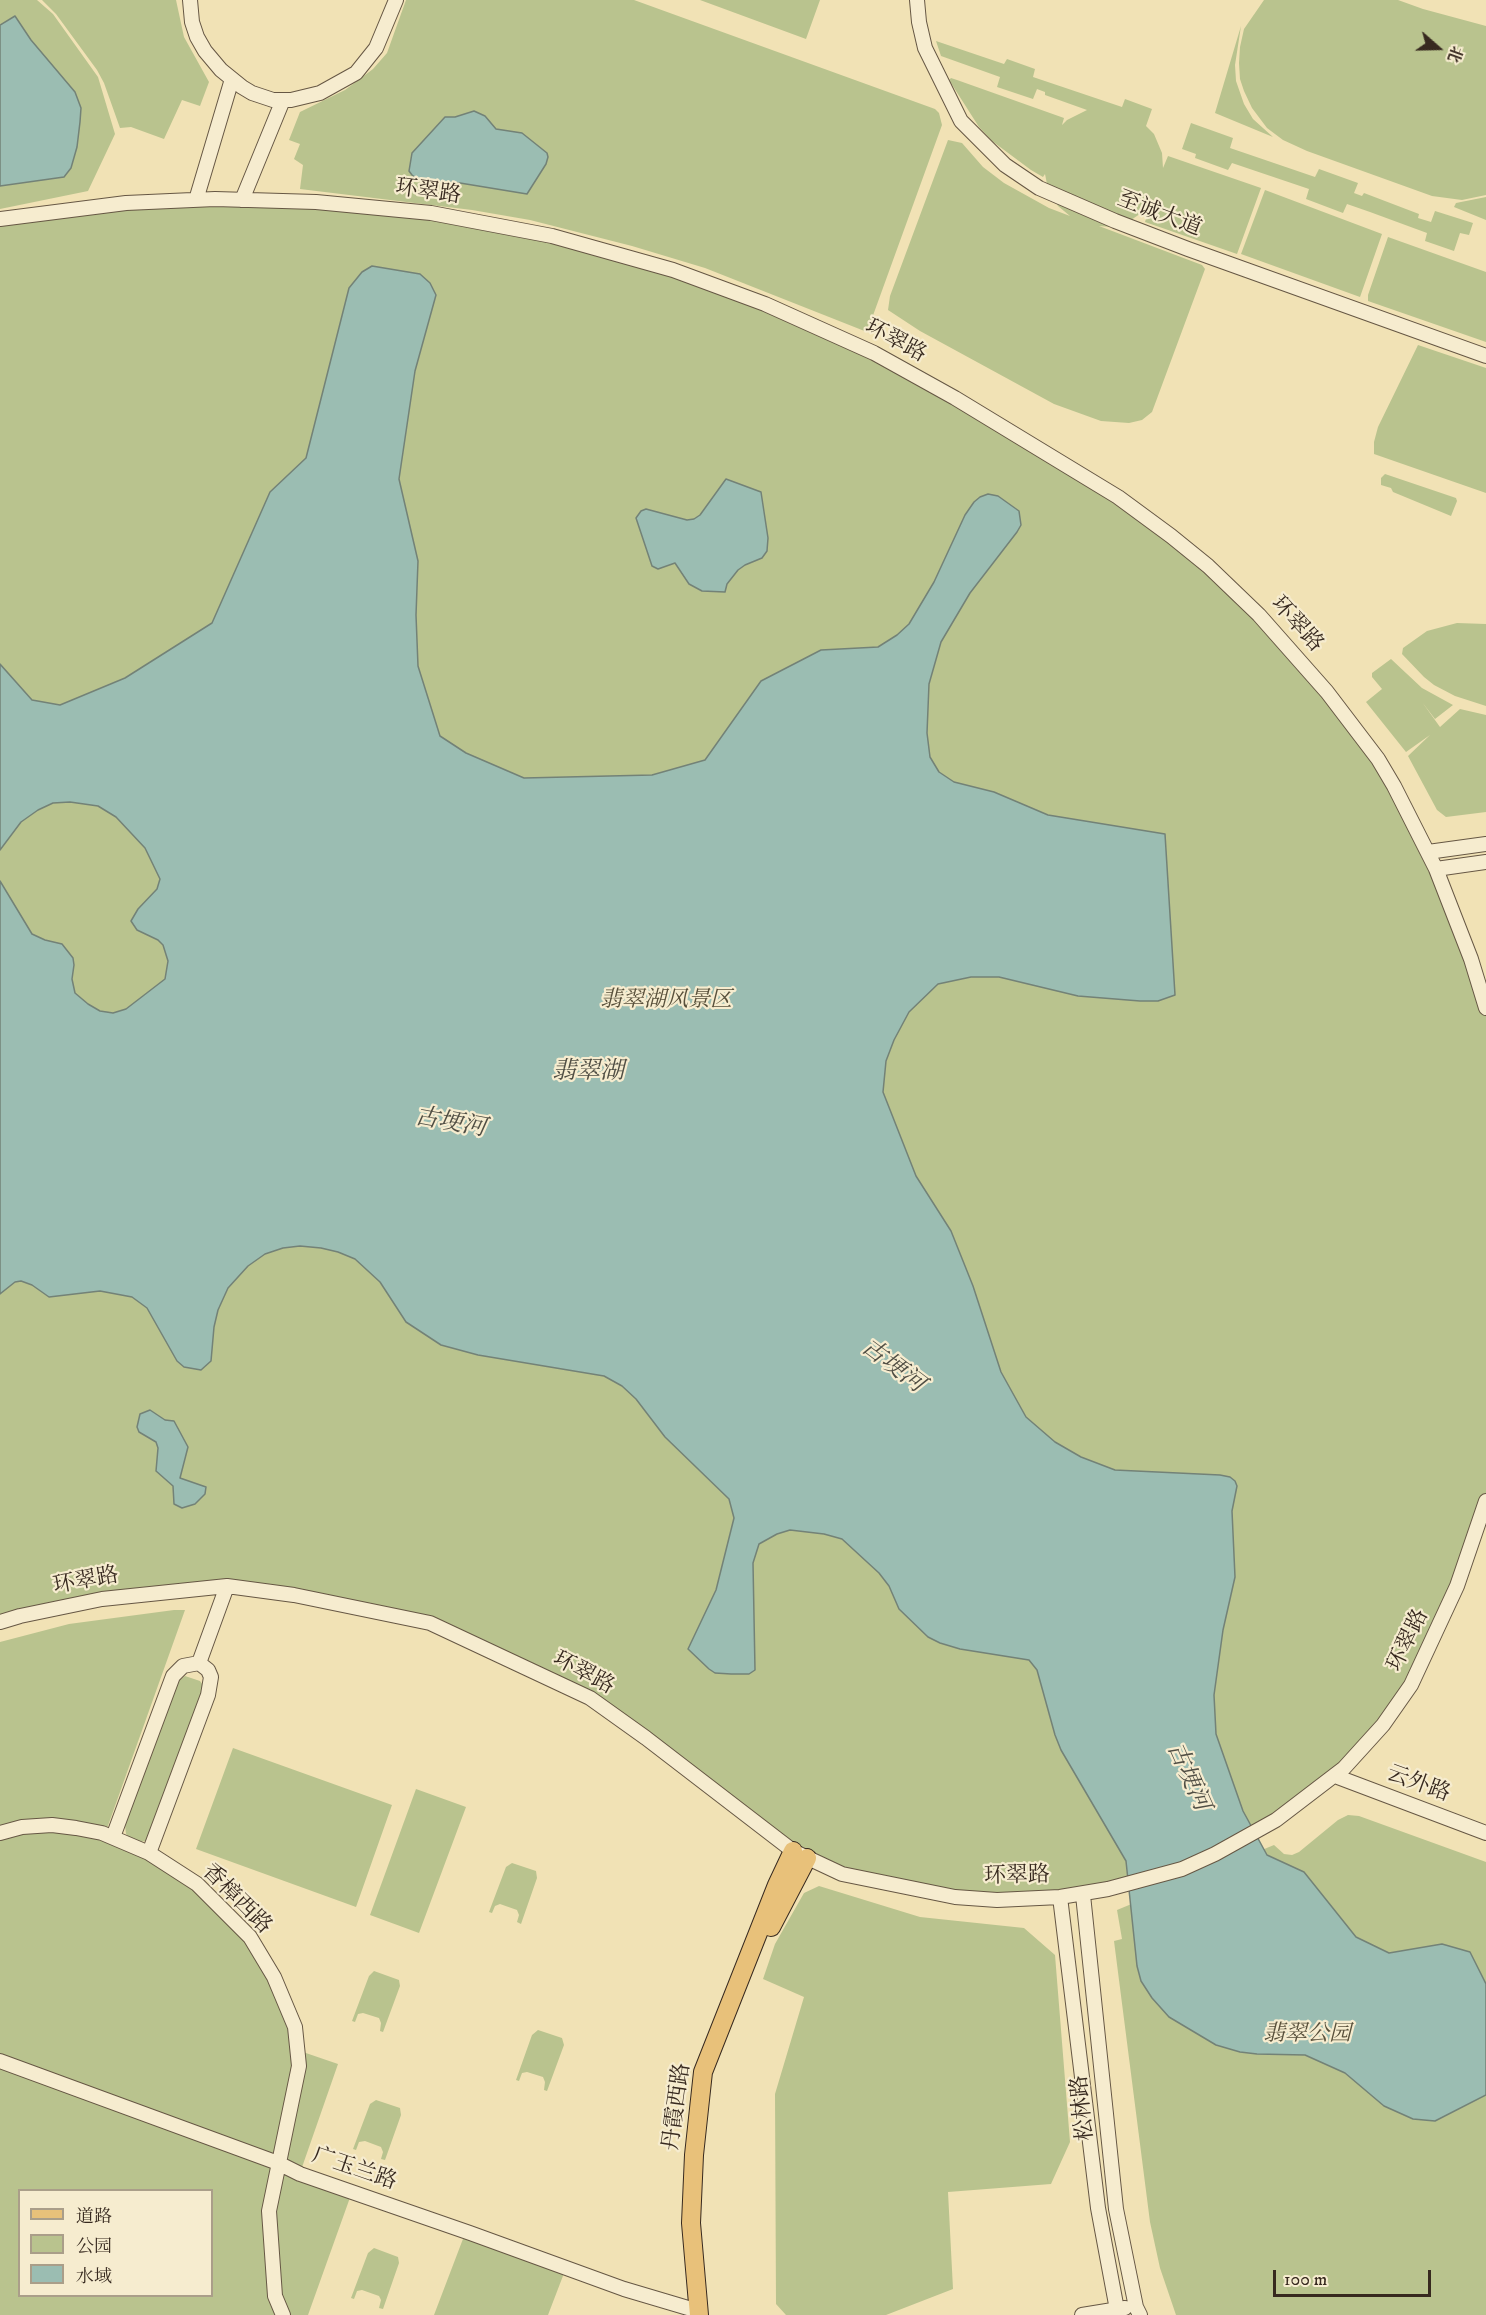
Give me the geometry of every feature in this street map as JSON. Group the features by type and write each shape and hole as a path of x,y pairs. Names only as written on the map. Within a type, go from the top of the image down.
{"main road":[{"name":"丹霞西路","path":"702,2314 691,2223 694,2155 703,2072 777,1885 800,1854"}],"street":[{"path":"190,0 192,22 205,51 232,79 252,93 273,100 299,99 320,93 356,73 376,48 396,0"},
{"name":"至诚大道","path":"917,0 925,48 961,121 1005,165 1039,188 1188,249 1486,356"},
{"path":"196,200 232,79"},
{"path":"242,200 283,100"},
{"name":"环翠路","path":"0,219 94,206 196,200 242,200 340,204 432,213 497,224 600,248 673,270 765,304 829,332 916,376 1118,497 1172,536 1232,588 1299,658 1378,759 1412,817 1436,869 1471,959 1486,1008"},
{"path":"1428,852 1486,844"},
{"path":"1436,869 1486,862"},
{"name":"环翠路","path":"0,1622 102,1599 226,1586 294,1595 430,1623 576,1691 646,1738 800,1854 842,1874 955,1897 997,1900 1060,1897 1083,1895 1182,1869 1215,1854 1276,1820 1335,1776 1369,1742 1411,1685 1457,1586 1486,1501"},
{"path":"199,1663 226,1586"},
{"path":"112,1837 173,1676 183,1666 199,1663 208,1670 211,1677 208,1695 149,1853"},
{"name":"云外路","path":"1335,1776 1486,1833"},
{"name":"香樟西路","path":"0,1833 22,1827 52,1825 112,1837 149,1853 197,1884 250,1937 279,1987 295,2027 299,2066 269,2211 275,2296 283,2315"},
{"name":"松林路","path":"1083,1895 1116,2209 1138,2311"},
{"name":"松林路","path":"1060,1897 1098,2208 1117,2312"},
{"name":"广玉兰路","path":"0,2061 278,2163 300,2174 624,2289 702,2314"},
{"path":"1082,2315 1138,2311"}],"green space":[{"path":"0,0 37,0 53,14 98,77 115,134 88,191 0,209 0,186 64,177 77,147 81,108 75,92 31,40 15,16 0,25"},
{"path":"42,0 176,0 184,37 209,82 200,106 182,100 164,139 131,127 120,128 97,70 56,14"},
{"path":"406,0 634,0 935,109 939,113 942,125 867,332 705,268 632,246 530,220 472,210 300,189 303,165 294,159 300,144 289,140 300,112 345,90 373,69 387,53"},
{"path":"700,0 820,0 806,39"},
{"path":"1264,0 1398,0 1486,26 1486,195 1462,200 1432,196 1307,151 1283,140 1267,128 1252,108 1244,91 1240,79 1239,63 1244,29"},
{"path":"1241,26 1235,65 1236,81 1244,104 1253,119 1273,137 1215,113"},
{"path":"936,41 1004,64 1007,59 1035,69 1033,77 1122,107 1125,99 1152,109 1146,126 1154,134 1162,153 1163,168 1168,156 1261,188 1237,254 1145,222 1151,203 1147,209 1131,220 1112,227 1099,226 1202,265 1205,269 1152,412 1142,420 1129,423 1101,421 1054,404 920,331 888,310 890,296 948,140 962,143 983,167 1004,183 1049,208 1070,216 1058,206 1048,189 1045,174 1043,177 1031,170 992,141 979,127 949,80 951,78 1064,118 1062,125 1087,110 1045,95 1045,92 1037,89 1033,99 997,87 1000,77 941,56"},
{"path":"1191,123 1233,138 1230,148 1315,177 1319,169 1358,183 1354,193 1362,196 1364,193 1419,214 1418,218 1431,222 1435,211 1473,223 1469,235 1460,233 1454,251 1425,241 1427,233 1370,212 1347,204 1343,213 1306,199 1309,189 1232,163 1228,170 1195,158 1196,154 1182,149"},
{"path":"1265,190 1382,234 1360,297 1241,254"},
{"path":"1486,197 1486,220 1454,207 1456,203"},
{"name":"翡翠湖风景区","path":"126,203 352,205 610,251 874,353 1171,536 1299,659 1412,817 1486,1008 1486,1501 1457,1586 1383,1725 1276,1820 1108,1889 955,1897 807,1858 590,1698 430,1623 227,1586 0,1622 0,219"},
{"path":"1388,237 1486,272 1486,342 1368,301"},
{"path":"1418,345 1486,368 1486,493 1374,454 1378,427"},
{"path":"1385,474 1456,498 1451,516 1381,485 1381,478"},
{"path":"1457,623 1486,624 1486,706 1455,696 1434,685 1402,654 1403,648 1427,631"},
{"path":"1391,659 1422,688 1453,705 1435,719 1422,702 1440,727 1460,709 1486,715 1486,812 1446,817 1437,810 1408,756 1430,735 1406,752 1366,702 1382,689 1372,677 1372,673"},
{"path":"185,1610 105,1834 158,1860 250,1937 300,2051 338,2064 300,2173 352,2192 308,2315 0,2315 0,1642 69,1624"},
{"path":"185,1676 200,1681 205,1688 146,1841 140,1842 126,1834 125,1825 176,1683"},
{"path":"233,1748 392,1805 356,1907 196,1849"},
{"path":"416,1789 466,1807 419,1933 370,1915"},
{"name":"翡翠公园","path":"1348,1815 1359,1816 1486,1862 1486,2315 1176,2315 1160,2268 1150,2222 1114,1941 1122,1939 1117,1910 1274,1845 1284,1854 1292,1855"},
{"path":"512,1863 536,1871 537,1878 521,1924 517,1922 519,1915 517,1910 500,1904 495,1906 492,1913 489,1912 506,1867"},
{"path":"819,1886 920,1917 1024,1928 1055,1955 1070,2142 1051,2184 948,2192 953,2289 886,2315 786,2315 776,2304 775,2094 804,1997 763,1979 775,1944 804,1893"},
{"path":"374,1971 399,1980 400,1986 383,2032 380,2031 379,2018 363,2013 358,2014 355,2022 352,2021 369,1976"},
{"path":"538,2030 562,2038 564,2045 547,2091 544,2090 543,2077 527,2072 522,2073 519,2081 516,2080 532,2035"},
{"path":"376,2100 400,2108 401,2115 385,2160 381,2159 383,2152 381,2147 365,2141 359,2142 356,2150 353,2149 370,2104"},
{"path":"466,2231 566,2268 548,2315 434,2315"},
{"path":"374,2248 398,2257 399,2263 383,2309 379,2308 381,2300 379,2296 362,2290 357,2291 354,2299 351,2298 368,2253"}],"water":[{"path":"15,16 31,40 75,92 81,108 80,122 77,147 71,168 64,177 0,186 0,25"},
{"path":"474,111 485,116 496,129 522,133 547,153 546,164 527,194 460,183 419,180 409,171 412,153 445,117 455,117"},
{"name":"翡翠湖","path":"372,266 420,274 430,283 436,295 415,371 399,479 418,561 416,615 418,666 440,736 466,753 524,778 652,775 705,760 761,681 821,650 878,647 909,624 934,582 965,515 980,497 988,494 998,496 1019,511 1021,525 1017,532 970,593 941,642 929,684 927,733 930,757 939,772 954,782 994,792 1048,815 1165,834 1175,995 1158,1001 1078,996 999,977 971,977 938,984 909,1012 894,1040 886,1061 883,1092 916,1176 951,1231 973,1286 1001,1372 1026,1417 1055,1442 1081,1457 1115,1470 1220,1475 1230,1477 1235,1481 1237,1486 1232,1511 1235,1577 1223,1630 1214,1695 1216,1734 1243,1811 1267,1855 1304,1872 1356,1937 1389,1953 1442,1944 1470,1952 1486,1984 1486,2095 1435,2121 1413,2119 1384,2106 1345,2073 1305,2055 1240,2052 1216,2045 1169,2017 1141,1981 1137,1966 1126,1861 1061,1750 1037,1670 1029,1660 960,1649 928,1637 899,1609 889,1586 879,1573 842,1539 824,1534 790,1530 759,1544 753,1563 755,1670 749,1674 731,1674 715,1673 709,1669 688,1649 716,1590 734,1518 729,1499 665,1437 636,1399 622,1386 604,1376 478,1355 441,1345 406,1322 380,1282 355,1259 321,1248 300,1246 283,1248 265,1254 248,1266 228,1288 218,1310 211,1361 201,1370 184,1367 177,1361 147,1308 132,1297 100,1291 49,1297 32,1285 21,1281 15,1282 0,1294 0,881 32,934 62,944 73,958 72,979 75,993 100,1011 113,1013 126,1009 165,979 168,961 163,945 158,940 137,930 131,921 138,909 157,889 160,879 145,848 116,817 98,806 70,802 53,803 21,822 0,850 0,664 32,700 60,705 125,678 212,623 270,492 306,458 349,288 362,272"},
{"path":"726,479 761,492 768,538 767,551 762,558 738,570 727,584 725,592 702,591 689,584 675,563 658,569 652,566 636,518 641,511 646,509 687,520 694,519 700,515"},
{"path":"150,1410 165,1420 174,1421 188,1447 180,1478 206,1487 205,1494 195,1504 182,1508 174,1504 173,1486 156,1471 158,1448 156,1442 139,1432 137,1427 140,1414"}],"water label":[{"name":"古埂河","path":"450,1124"},
{"name":"古埂河","path":"892,1367"},
{"name":"古埂河","path":"1187,1777"}]}
